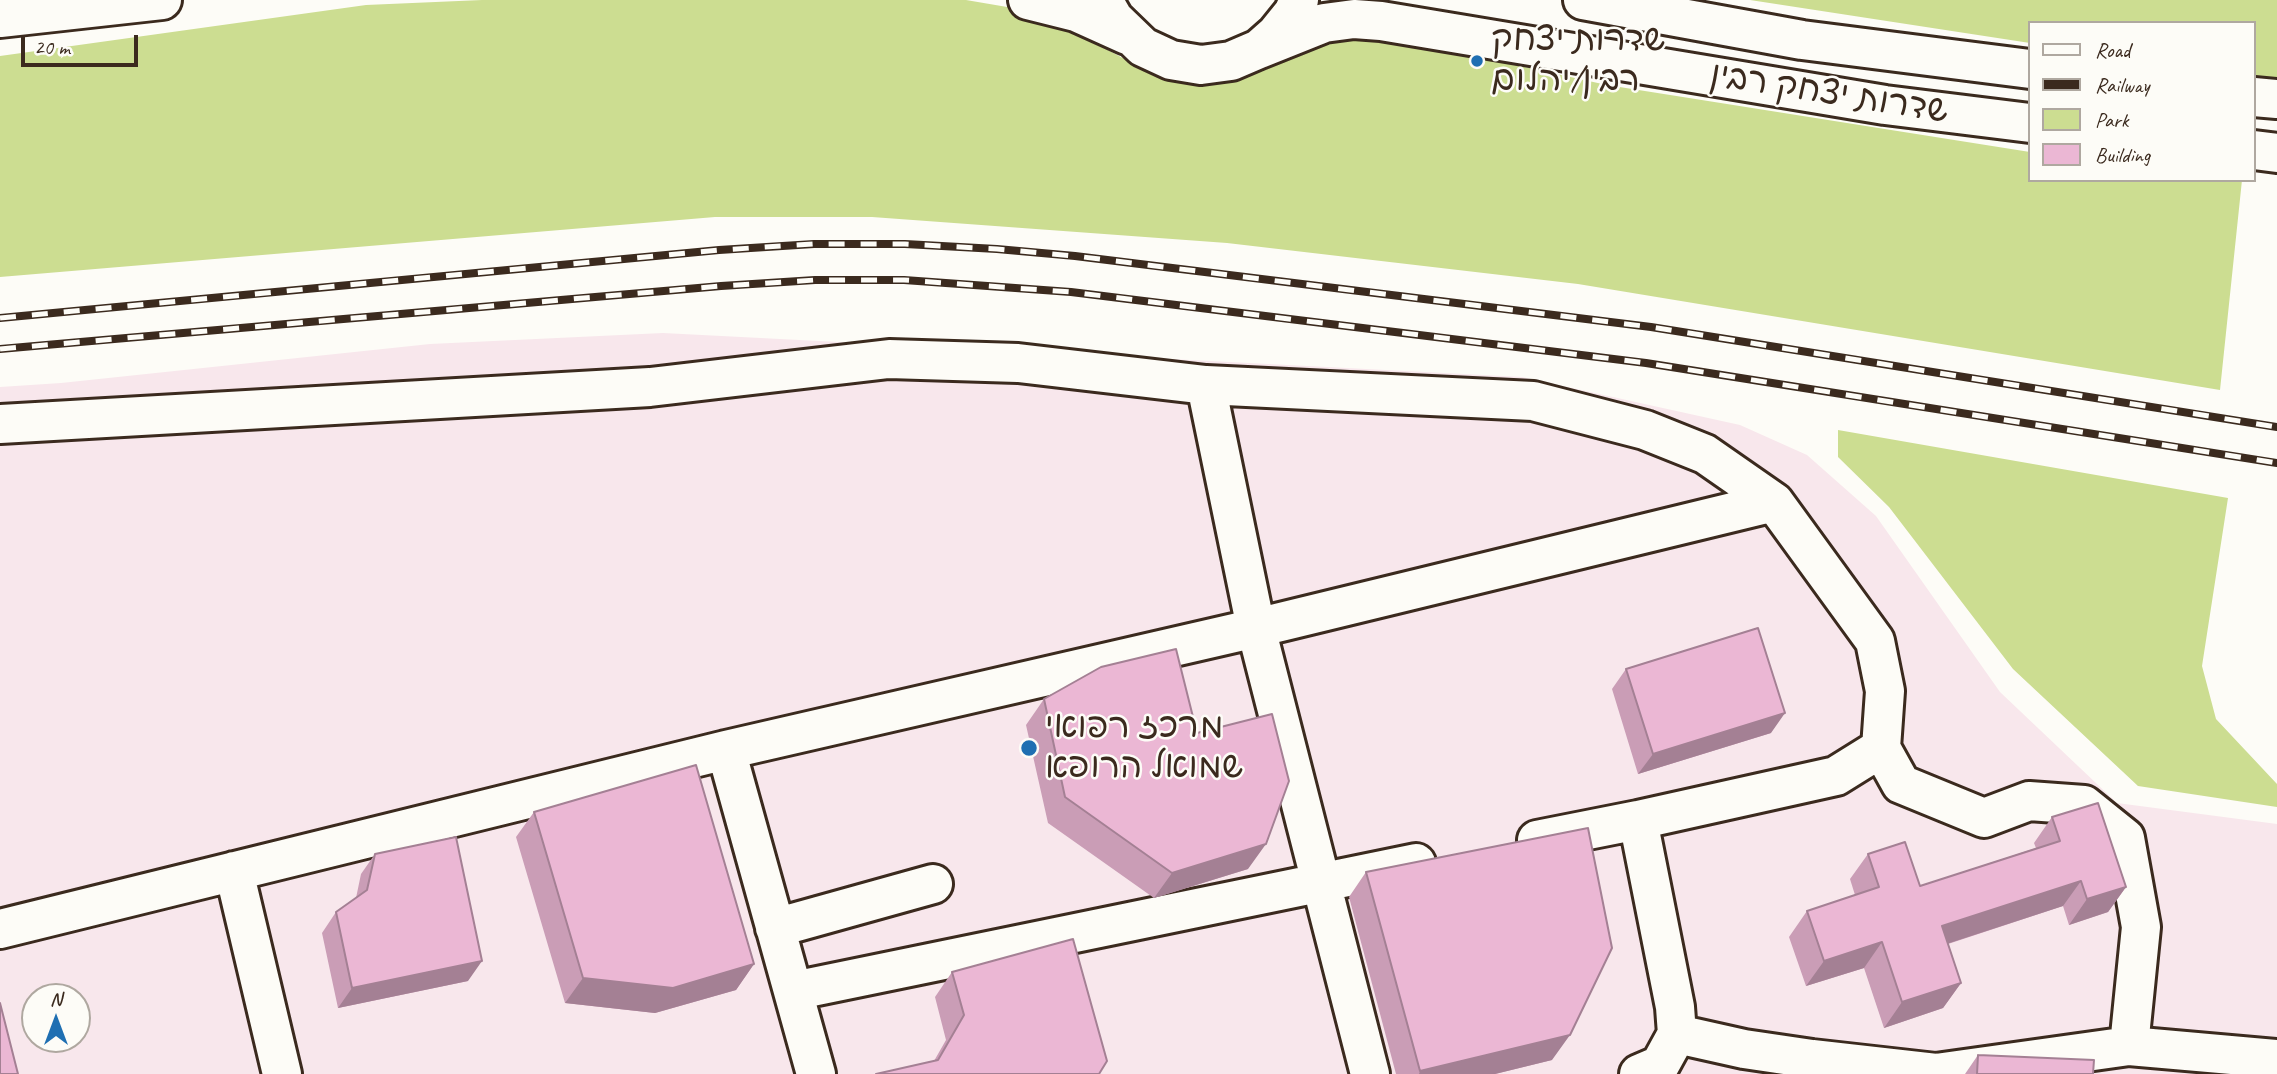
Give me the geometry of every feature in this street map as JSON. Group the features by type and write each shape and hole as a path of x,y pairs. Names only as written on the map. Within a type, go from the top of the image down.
{"street":[{"path":"0,18 162,0"},
{"path":"1028,0 1076,12 1129,36"},
{"path":"1104,0 1114,19 1129,36"},
{"path":"1259,48 1276,34 1300,0"},
{"name":"שדרות יצחק רבין","path":"1583,0 1802,40 2028,69"},
{"name":"שדרות יצחק רבין","path":"1129,36 1143,47 1171,60 1201,65 1231,61 1324,23 1354,19 1381,21 1885,105 2028,122"},
{"path":"2256,97 2277,100"},
{"path":"2256,150 2277,153"},
{"path":"0,424 650,387 890,359 1018,363 1206,385 1533,401 1645,430 1705,454 1774,502 1875,641 1885,691 1881,748 1901,784 1984,818 2029,802 2084,805 2125,838 2141,927 2129,1046"},
{"path":"1206,385 1256,628 1370,1074"},
{"path":"0,929 726,750 1256,628 1774,502"},
{"path":"1506,846 1639,820 1836,776 1881,748"},
{"path":"726,750 816,1074"},
{"path":"1639,820 1675,1007 1677,1034 1660,1065 1639,1074"},
{"path":"793,991 1453,856"},
{"path":"234,871 282,1074"},
{"path":"775,928 933,884"},
{"path":"1677,1034 1744,1049 1936,1073 2129,1046 2277,1059"}],"shaded area":[{"name":"מרכז רפואי שמואל הרופא","path":"663,333 1522,377 1740,425 1807,455 1876,516 2000,692 2117,803 2277,824 2277,1074 0,1074 0,387 430,344"}],"green space":[{"path":"482,0 966,0 1047,17 1156,76 1242,70 1312,43 1392,38 1607,85 2028,152 2028,182 2242,182 2220,390 1578,284 1227,243 872,217 715,217 0,277 0,56 366,5"},
{"path":"1750,0 2277,0 2277,80 2256,77 2256,21 2028,21 2028,43"},
{"path":"1838,430 2228,498 2202,666 2216,719 2277,784 2277,807 2138,786 2013,669 1889,507 1838,457"}],"building":[{"path":"1758,628 1785,713 1653,754 1626,669"},
{"path":"1176,649 1197,733 1272,714 1289,781 1266,844 1172,873 1065,797 1044,699 1101,667"},
{"path":"696,765 754,964 673,988 583,978 534,812"},
{"path":"2098,803 2126,887 2087,899 2081,881 1942,926 1961,983 1902,1002 1882,942 1824,961 1807,911 1879,887 1868,854 1905,842 1920,886 2060,841 2052,817"},
{"path":"1588,828 1612,948 1570,1035 1420,1071 1366,872"},
{"path":"456,837 482,961 352,988 336,912 367,890 375,854"},
{"path":"1073,939 1107,1061 1099,1074 876,1074 938,1060 964,1015 952,972"},
{"path":"0,1003 18,1074 0,1074"},
{"path":"1978,1055 2094,1060 2093,1074 1977,1074"}],"railway":[{"path":"0,318 719,250 814,244 905,244 1075,256 1651,327 2277,427"},
{"path":"0,349 721,286 815,280 904,280 1071,292 1646,363 2277,463"}],"place":[{"name":"שדרות יצחק רבין/יהלום","path":"1477,61"},
{"name":"מרכז רפואי שמואל הרופא","path":"1029,748"}]}
